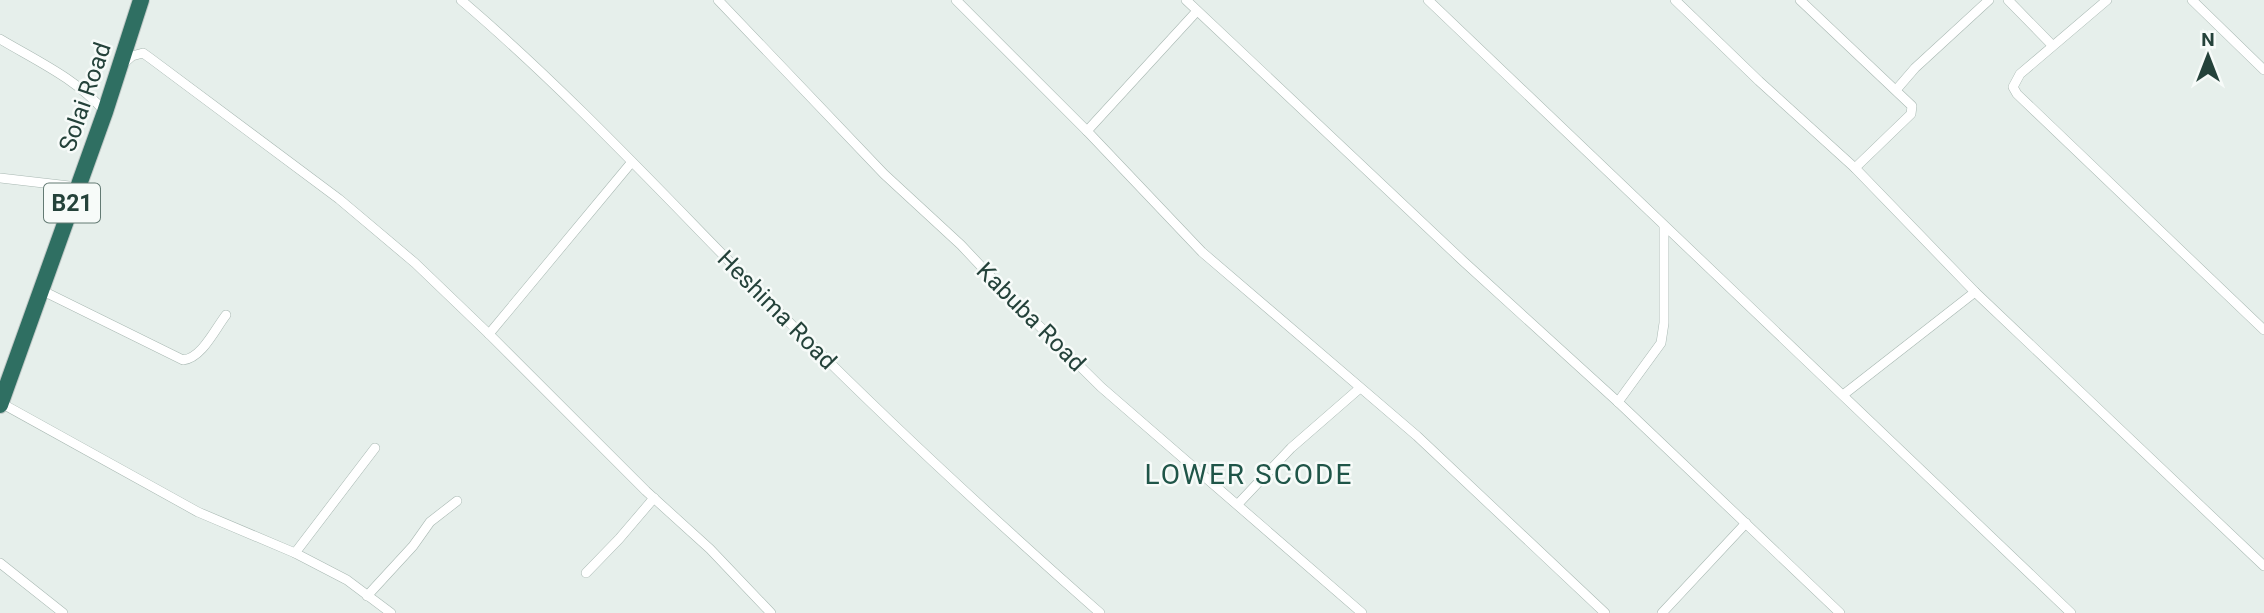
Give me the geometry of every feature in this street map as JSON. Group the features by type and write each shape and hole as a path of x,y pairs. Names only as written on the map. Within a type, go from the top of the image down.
{"highway":[{"name":"Solai Road","path":"1,404 6,373 41,290 105,112 141,0"}],"street":[{"name":"Heshima Road","path":"461,0 554,85 806,340 975,503 1100,613"},
{"name":"Kabuba Road","path":"718,0 884,174 961,245 1101,387 1362,613"},
{"path":"957,0 1202,252 1417,436 1605,613"},
{"path":"1186,0 1463,261 1618,402 1840,613"},
{"path":"1427,0 2071,613"},
{"path":"1675,0 1855,168 1975,292 2264,566"},
{"path":"1800,0 1912,106 1912,110 1855,168"},
{"path":"1896,90 1915,68 1989,0"},
{"path":"2008,0 2052,45"},
{"path":"2107,0 2020,74 2013,87 2017,94 2264,330"},
{"path":"2192,0 2264,69"},
{"path":"1087,131 1197,10"},
{"path":"0,39 66,77 94,99 105,112"},
{"path":"120,66 132,56 143,53 339,199 415,263 710,550 771,613"},
{"path":"489,334 631,163"},
{"path":"0,178 78,187"},
{"path":"1618,402 1661,343 1664,323 1664,226"},
{"path":"41,290 183,360 191,359 197,353 226,315"},
{"path":"1843,395 1975,292"},
{"path":"1238,504 1291,448 1360,388"},
{"path":"1,404 198,512 295,553 346,580 391,613"},
{"path":"295,553 375,448"},
{"path":"586,573 654,498"},
{"path":"367,596 413,546 430,522 457,501"},
{"path":"1662,613 1746,523"},
{"path":"0,563 63,613"}],"district":[{"name":"LOWER SCODE","path":"1249,474"}]}
